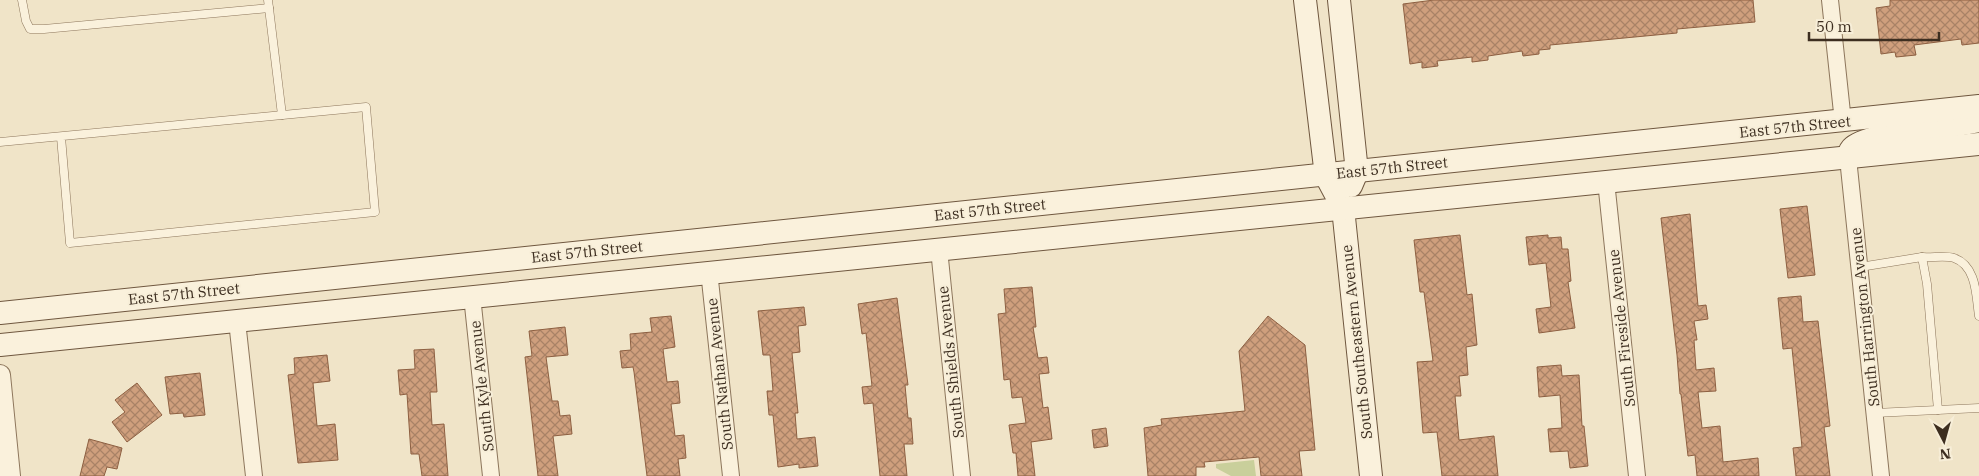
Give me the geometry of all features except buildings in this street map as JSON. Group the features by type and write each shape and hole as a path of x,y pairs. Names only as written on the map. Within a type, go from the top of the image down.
{"main road":[{"name":"South Southeastern Avenue","path":"1306,0 1326,176 1343,208 1371,476"},
{"name":"South Southeastern Avenue","path":"1340,0 1357,172 1343,208"},
{"name":"East 57th Street","path":"0,313 1843,122 1979,106"},
{"path":"1848,158 1849,151 1853,147 1872,139 1979,121"},
{"path":"0,345 709,271 1979,144"}],"street":[{"path":"1830,0 1843,122"},
{"name":"South Harrington Avenue","path":"1848,158 1881,476"},
{"name":"South Fireside Avenue","path":"1606,181 1637,476"},
{"name":"South Shields Avenue","path":"939,249 962,476"},
{"name":"South Nathan Avenue","path":"709,271 731,476"},
{"name":"South Kyle Avenue","path":"472,296 491,476"},
{"path":"237,321 254,476"},
{"path":"0,376 10,476"}],"lane":[{"path":"22,0 26,21 30,29 268,4 282,115"},
{"path":"0,142 61,138 366,107 375,212 70,243 61,138"},
{"path":"1922,258 1938,410"},
{"path":"1860,267 1922,258 1953,258 1965,264 1972,275 1979,316"},
{"path":"1874,413 1979,408"}],"green space":[{"path":"1254,460 1256,476 1231,476 1216,468 1216,464"}]}
